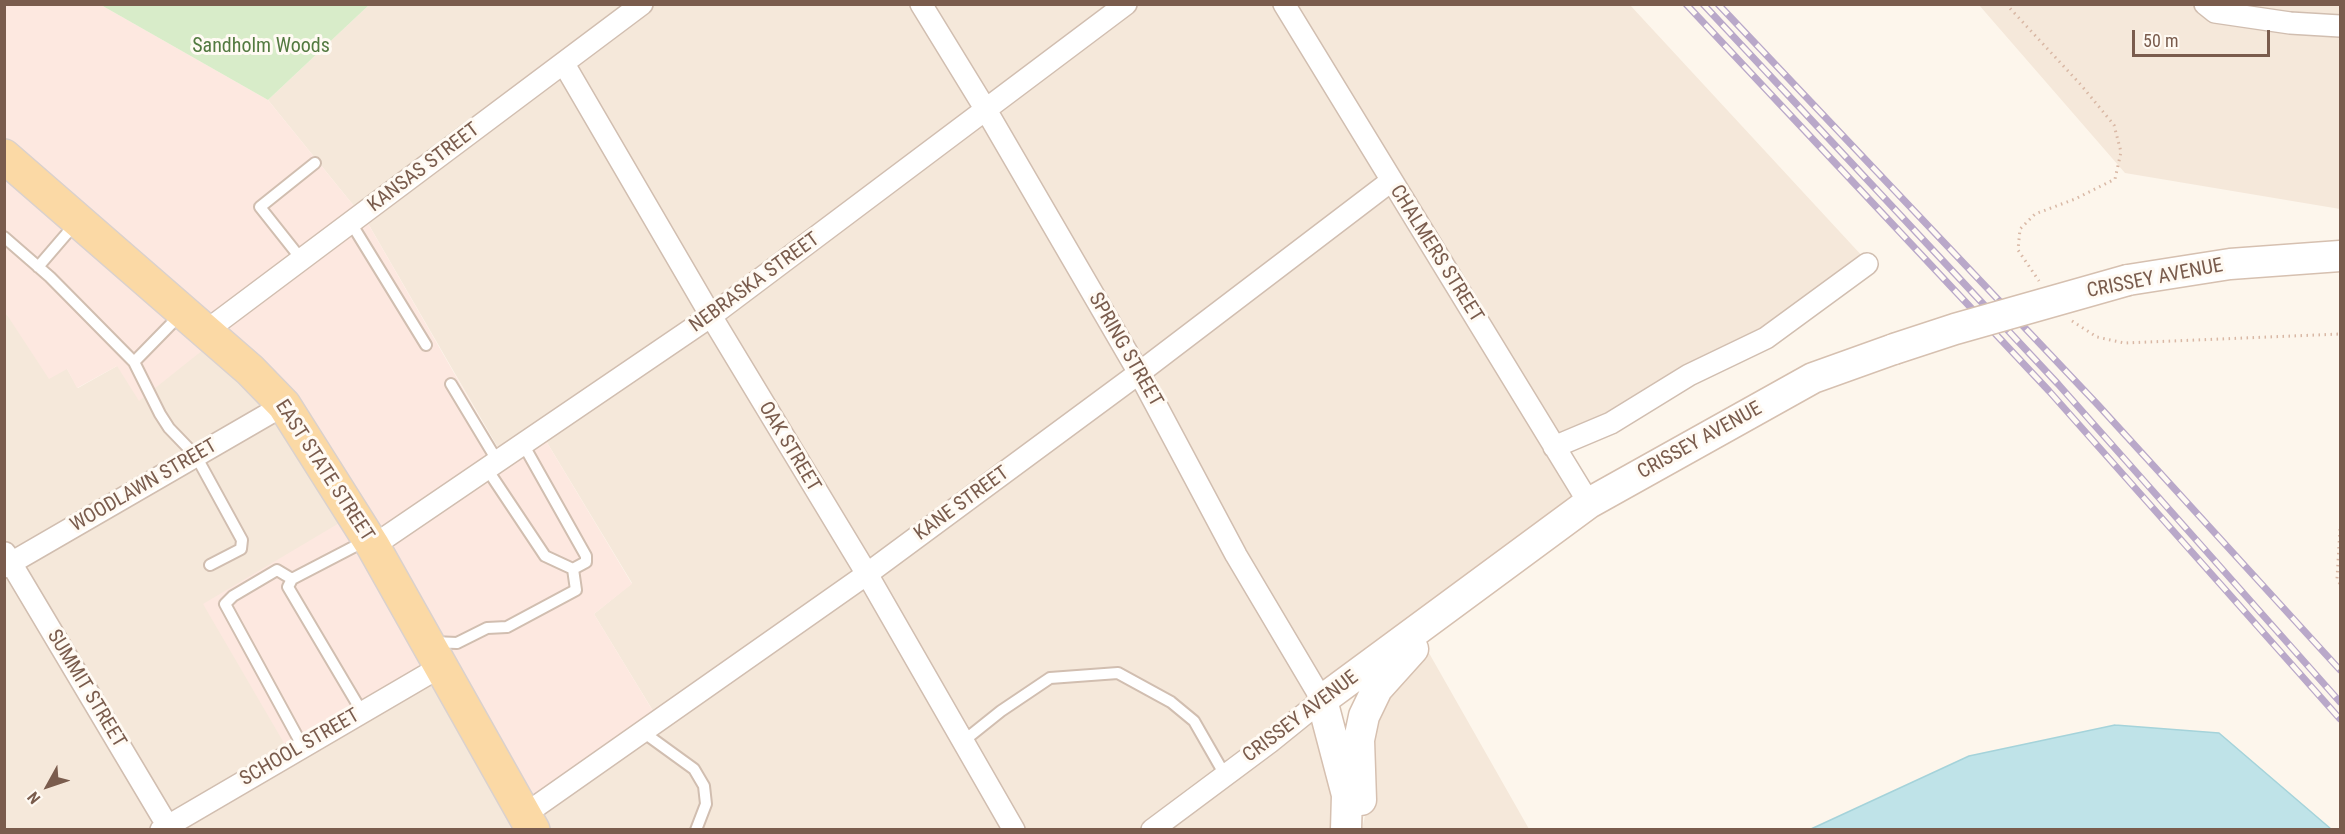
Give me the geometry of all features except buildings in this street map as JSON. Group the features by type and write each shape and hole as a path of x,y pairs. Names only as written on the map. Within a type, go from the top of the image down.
{"main road":[{"name":"EAST STATE STREET","path":"4,156 195,321 250,370 284,405 371,542 528,822"},
{"name":"CRISSEY AVENUE","path":"1322,700 1589,503 1813,378 1955,329 2128,280 2230,264 2340,256"},
{"path":"1359,830 1362,814 1359,740 1364,716 1377,689 1404,658 1491,576"},
{"path":"1322,700 1347,795 1346,830"}],"street":[{"name":"KANSAS STREET","path":"195,321 302,260 642,4"},
{"name":"SPRING STREET","path":"921,4 986,110 1139,374 1236,555 1322,700"},
{"name":"NEBRASKA STREET","path":"371,542 492,465 711,316 1126,4"},
{"name":"CHALMERS STREET","path":"1284,4 1589,503"},
{"path":"2205,4 2215,12 2290,23 2340,26"},
{"name":"OAK STREET","path":"564,64 711,316 867,574 1014,830"},
{"name":"KANE STREET","path":"528,822 643,732 867,574 1139,374 1391,181"},
{"path":"1554,447 1611,423 1689,375 1766,338 1867,264"},
{"name":"WOODLAWN STREET","path":"7,561 284,405"},
{"name":"SUMMIT STREET","path":"7,561 164,827"},
{"name":"SCHOOL STREET","path":"164,827 362,712 433,654"},
{"name":"CRISSEY AVENUE","path":"1152,830 1322,700"}],"lane":[{"path":"302,260 260,207 315,163"},
{"path":"38,267 79,220"},
{"path":"351,223 426,345"},
{"path":"4,237 38,267 134,362 169,428 196,456 242,540 241,549 210,565"},
{"path":"134,362 195,321"},
{"path":"451,384 492,465 545,556 573,569"},
{"path":"523,444 586,556 586,562 573,569"},
{"path":"362,712 288,587 292,579 371,542"},
{"path":"433,654 487,628 507,627 576,590 573,569"},
{"path":"292,579 277,570 233,596 225,604 303,747"},
{"path":"962,739 971,735 1001,711 1050,678 1118,673 1171,702 1194,721 1225,775"},
{"path":"643,732 694,769 704,786 706,804 696,830"}],"path":[{"path":"2006,4 2081,85 2114,125 2121,152 2115,179 2075,199 2035,214 2020,229 2018,250 2042,285"},
{"path":"2069,319 2097,337 2124,343 2340,334"},
{"path":"2340,529 2337,579 2340,584"}],"shaded area":[{"path":"5,5 101,5 268,100 358,211 206,324 5,150"},
{"path":"369,5 635,5 358,211 268,100"},
{"path":"649,5 916,5 981,109 705,315 501,453 366,220"},
{"path":"924,5 1630,5 1864,258 1765,335 1547,444 1582,502 1324,693"},
{"path":"1979,5 2340,5 2340,209 2125,173"},
{"path":"984,119 1313,697 1142,829 538,830 530,818 661,724 594,614 632,583 543,436"},
{"path":"5,161 213,342 139,401 117,366 77,388 67,369 49,379 5,312"},
{"path":"366,220 500,453 543,436 632,584 594,614 656,716 526,809 374,540 213,332"},
{"path":"4,312 67,369 78,388 117,366 213,342 276,403 435,666 528,829 5,829"},
{"path":"351,516 435,666 288,750 203,604"},
{"path":"1425,646 1529,829 1362,830 1367,806 1368,721"},
{"path":"1319,711 1339,829 1162,830"}],"green space":[{"name":"Sandholm Woods","path":"101,5 369,5 268,100"}],"water":[{"path":"2115,725 2219,733 2331,829 1811,829 1969,756"}],"railway":[{"path":"1686,4 2049,391 2340,719"},
{"path":"1703,4 2058,384 2340,702"},
{"path":"1718,4 2098,405 2340,670"}]}
